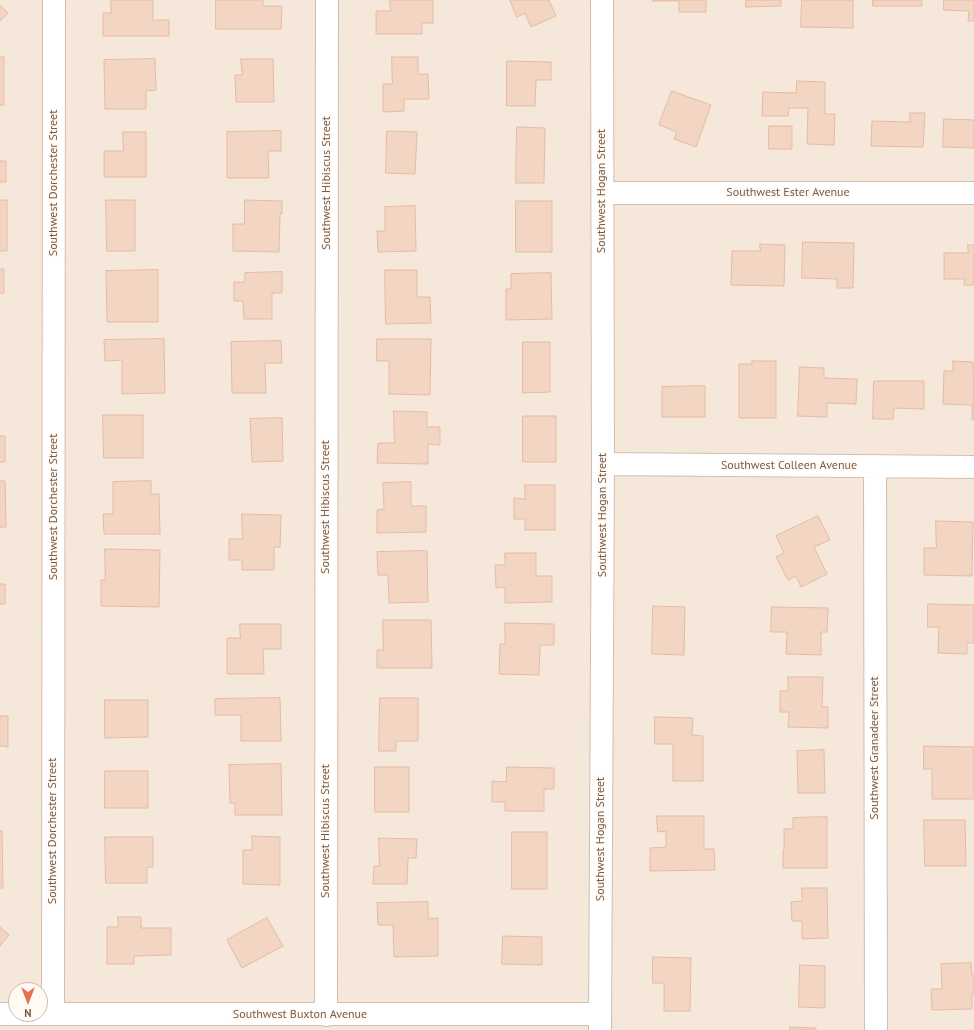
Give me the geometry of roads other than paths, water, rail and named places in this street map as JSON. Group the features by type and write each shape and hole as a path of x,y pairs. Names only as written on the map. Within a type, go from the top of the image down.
{"street":[{"name":"Southwest Dorchester Street","path":"53,1014 54,0"},
{"name":"Southwest Hibiscus Street","path":"326,1015 327,0"},
{"name":"Southwest Hogan Street","path":"600,1022 603,464 602,0"},
{"name":"Southwest Ester Avenue","path":"602,193 974,193"},
{"name":"Southwest Colleen Avenue","path":"603,464 974,467"},
{"name":"Southwest Granadeer Street","path":"875,466 876,1030"},
{"name":"Southwest Buxton Avenue","path":"0,1014 326,1015 600,1022"}]}
